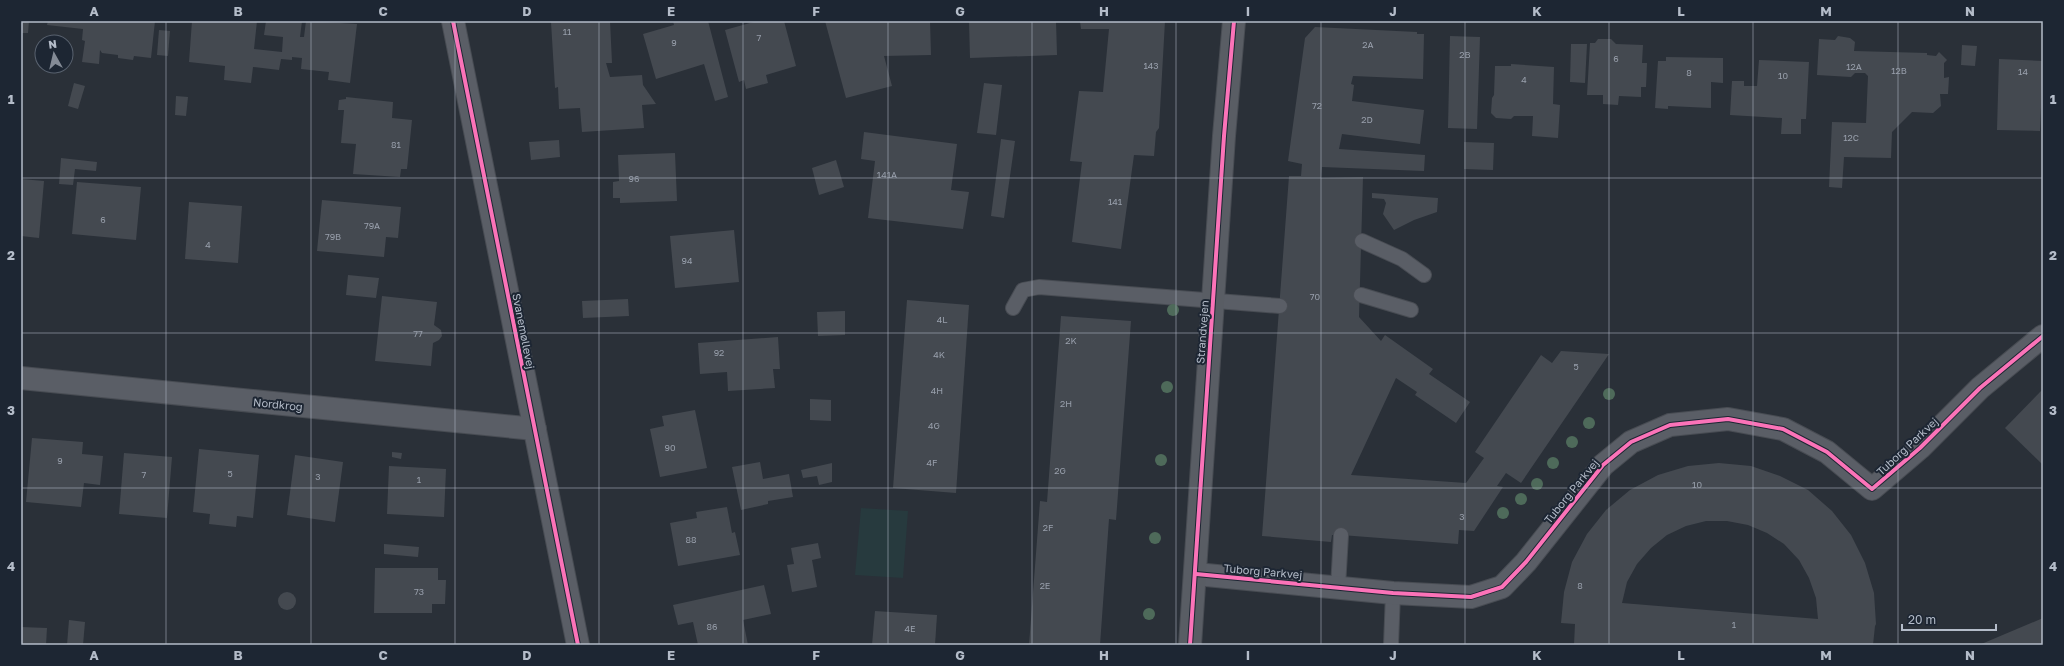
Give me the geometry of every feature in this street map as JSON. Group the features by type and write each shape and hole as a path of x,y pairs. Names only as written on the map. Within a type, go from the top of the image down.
{"main road":[{"name":"Strandvejen","path":"1190,645 1196,574 1224,136 1234,21"}],"street":[{"name":"Svanemøllevej","path":"453,21 578,645"},
{"name":"Tuborg Parkvej","path":"1196,574 1393,592 1471,597 1502,587 1526,562 1603,465 1631,442 1670,425 1728,419 1783,429 1828,452 1872,489 1920,448 1980,388 2043,336"},
{"name":"Nordkrog","path":"21,378 535,429"}],"lane":[{"path":"1362,241 1402,260 1424,275"},
{"path":"1013,308 1023,290 1039,287 1280,306"},
{"path":"1361,295 1412,310"},
{"path":"1338,587 1341,535"},
{"path":"1391,645 1393,592"}],"green space":[{"path":"861,508 908,511 903,578 855,575"}],"building":[{"path":"21,21 29,21 28,33 21,33"},
{"path":"48,21 155,21 151,58 134,56 133,60 118,58 118,55 102,53 100,50 99,64 82,62 85,41 82,40 83,29 47,25"},
{"path":"192,21 257,21 254,49 282,52 283,37 264,35 266,21 302,21 300,37 304,37 306,21 357,24 350,83 328,80 329,72 301,69 302,58 292,57 292,60 281,59 279,70 253,67 251,83 224,80 225,66 189,62"},
{"path":"610,21 612,63 606,63 610,77 642,75 643,85 656,104 642,105 644,128 582,132 580,108 559,109 558,87 555,88 551,22"},
{"path":"673,21 708,21 728,97 715,101 704,64 656,79 643,34 674,25"},
{"path":"757,21 784,21 796,66 766,75 768,83 746,89 744,80 739,82 725,30"},
{"path":"825,21 930,21 931,55 884,56 892,86 846,98"},
{"path":"969,21 1056,21 1057,55 970,58"},
{"path":"1080,21 1165,21 1159,128 1156,132 1154,156 1134,155 1121,249 1072,242 1082,162 1070,161 1079,91 1103,92 1109,29 1081,29"},
{"path":"1315,27 1417,32 1417,34 1424,34 1423,79 1353,76 1351,84 1354,85 1352,101 1424,110 1420,144 1342,134 1339,149 1425,155 1424,171 1322,167 1321,178 1363,177 1359,317 1381,341 1385,335 1433,369 1429,374 1470,402 1456,423 1415,395 1417,392 1396,378 1351,475 1466,483 1484,458 1475,452 1541,355 1552,363 1561,351 1609,354 1521,483 1506,473 1497,486 1503,487 1474,531 1459,530 1458,544 1341,535 1332,535 1331,542 1262,536 1289,176 1301,176 1302,164 1288,161 1305,38"},
{"path":"159,30 170,31 168,56 157,55"},
{"path":"1450,36 1480,37 1477,129 1448,128"},
{"path":"1838,36 1850,38 1855,42 1854,51 1927,53 1927,55 1936,56 1939,52 1947,60 1944,63 1944,78 1949,77 1948,94 1940,94 1941,106 1933,113 1912,112 1892,132 1891,158 1844,157 1842,188 1829,187 1832,122 1866,123 1868,76 1865,73 1855,73 1851,77 1817,75 1819,39 1835,40"},
{"path":"1598,39 1611,39 1616,44 1643,45 1642,63 1647,63 1646,87 1641,87 1641,97 1619,96 1618,105 1603,104 1603,95 1587,95 1590,43 1595,43"},
{"path":"1571,44 1587,44 1585,83 1570,82"},
{"path":"1962,45 1977,46 1975,66 1961,65"},
{"path":"1666,57 1723,58 1723,83 1711,82 1711,108 1668,106 1668,109 1655,108 1658,61 1666,61"},
{"path":"1999,59 2043,61 2040,131 1997,130"},
{"path":"1759,60 1809,62 1806,119 1801,119 1801,134 1781,134 1782,118 1730,115 1732,81 1744,81 1744,86 1757,86"},
{"path":"1511,64 1554,67 1553,104 1560,105 1558,138 1532,136 1533,116 1514,116 1511,119 1496,118 1491,113 1492,98 1494,95 1495,66 1511,66"},
{"path":"74,83 85,86 78,109 68,106"},
{"path":"984,83 1002,85 996,135 977,133"},
{"path":"176,96 188,97 186,116 175,115"},
{"path":"346,97 393,102 392,118 412,120 407,169 401,169 400,177 353,174 356,144 341,143 344,110 338,110 339,100 346,99"},
{"path":"864,132 957,144 951,190 969,192 963,229 868,218 875,161 861,159"},
{"path":"1001,139 1015,141 1004,218 991,216"},
{"path":"559,140 560,157 531,160 529,142"},
{"path":"1464,142 1494,143 1493,170 1464,169"},
{"path":"675,153 677,201 620,203 620,198 613,198 613,182 619,181 618,155"},
{"path":"61,158 97,162 96,171 75,169 73,185 59,184"},
{"path":"836,160 844,187 819,195 812,168"},
{"path":"21,179 44,181 39,238 21,236"},
{"path":"77,182 141,187 136,240 72,234"},
{"path":"1372,193 1438,198 1437,212 1414,220 1394,230 1383,214 1386,203 1384,199 1372,198"},
{"path":"322,200 401,207 398,238 386,237 384,257 317,251"},
{"path":"189,202 242,206 238,263 185,259"},
{"path":"734,230 739,282 675,288 670,236"},
{"path":"348,275 379,278 376,298 346,295"},
{"path":"382,296 437,302 434,325 441,330 442,336 439,340 433,343 431,366 375,361"},
{"path":"628,299 629,316 583,318 582,301"},
{"path":"907,300 969,305 956,493 893,488"},
{"path":"845,311 845,335 818,336 817,312"},
{"path":"1061,316 1131,321 1116,520 1109,519 1100,645 1029,645 1040,501 1047,502"},
{"path":"778,337 780,369 773,369 775,388 728,391 727,372 700,374 698,343"},
{"path":"2043,389 2043,465 2005,428"},
{"path":"810,399 831,400 831,421 810,420"},
{"path":"695,410 707,468 660,477 650,429 664,426 662,416"},
{"path":"32,438 83,442 82,454 103,456 100,485 84,483 81,507 26,502"},
{"path":"199,449 259,455 253,518 237,516 236,527 209,524 210,514 193,512"},
{"path":"392,452 402,453 401,459 392,457"},
{"path":"124,453 172,457 167,518 119,514"},
{"path":"295,455 343,462 335,522 287,515"},
{"path":"760,462 763,479 789,474 793,497 768,501 768,504 741,510 732,467"},
{"path":"832,463 832,482 819,485 817,476 803,478 801,470"},
{"path":"1719,463 1751,466 1780,476 1808,490 1832,511 1851,535 1865,563 1874,593 1876,624 1873,645 1574,645 1575,624 1561,623 1564,592 1572,562 1587,534 1606,510 1630,490 1658,475 1688,466","holes":["1706,521 1727,521 1748,525 1767,533 1784,544 1799,560 1809,578 1816,598 1818,619 1622,603 1627,582 1637,564 1651,548 1667,535 1686,526"]},
{"path":"389,466 446,469 444,517 387,514"},
{"path":"727,507 732,533 735,532 740,555 678,566 670,523 697,518 696,512"},
{"path":"818,543 821,558 812,560 817,587 792,592 787,565 794,564 791,548"},
{"path":"384,544 419,547 418,557 384,554"},
{"path":"375,568 438,568 438,580 446,580 445,604 432,604 432,613 374,613"},
{"path":"764,585 771,614 743,620 748,645 698,645 693,622 678,625 673,605"},
{"path":"287,592 293,595 296,601 293,607 287,610 281,607 278,601 281,595"},
{"path":"875,611 937,615 935,645 872,645"},
{"path":"2043,618 2043,645 1979,645"},
{"path":"69,620 85,622 83,645 67,645"},
{"path":"21,627 47,628 46,645 21,645"}],"cycle path":[{"path":"453,21 578,645"},
{"path":"1190,645 1224,136 1234,21"},
{"path":"1196,574 1393,593 1471,597 1502,587 1526,562 1603,465 1631,442 1670,425 1728,419 1783,429 1827,452 1872,489 1920,448 1980,388 2043,336"}]}
